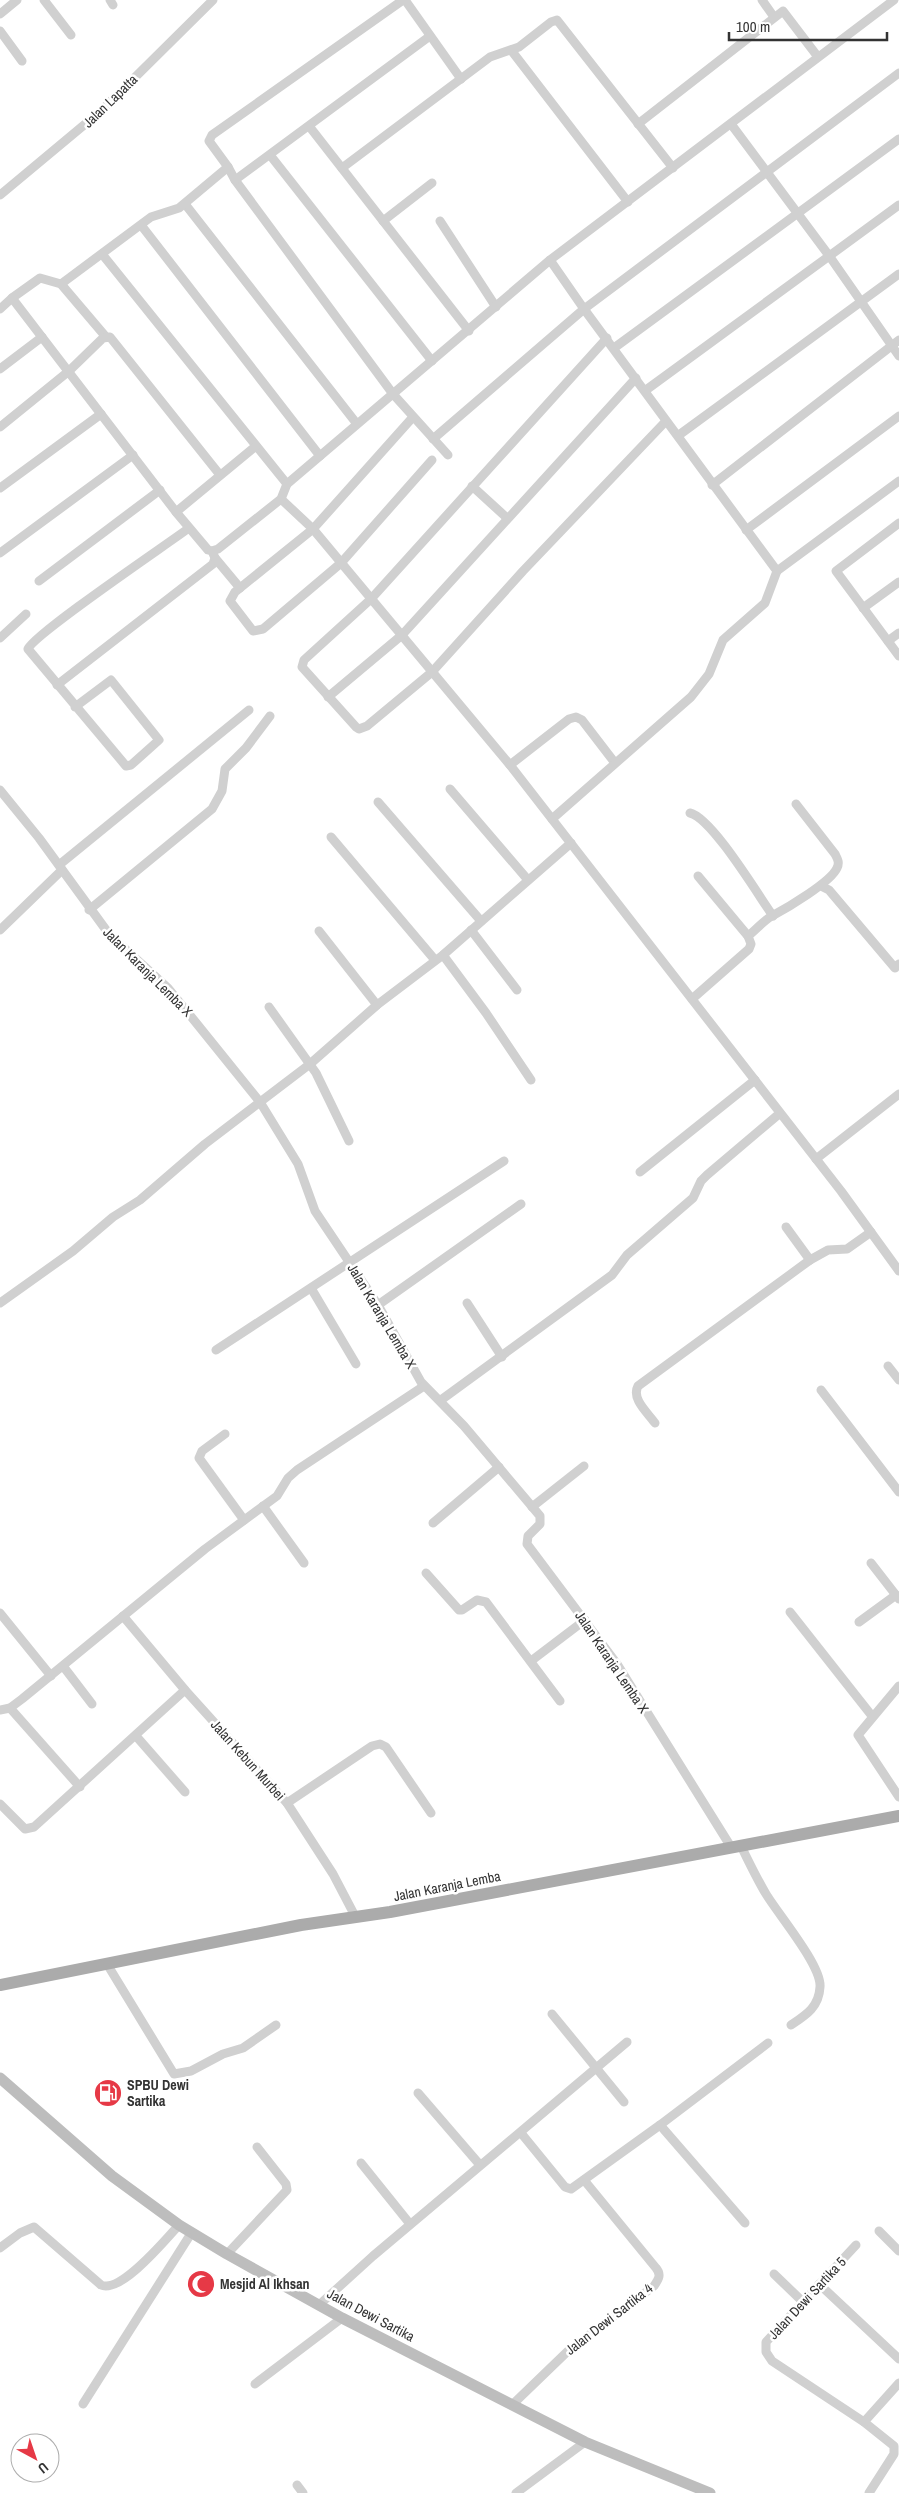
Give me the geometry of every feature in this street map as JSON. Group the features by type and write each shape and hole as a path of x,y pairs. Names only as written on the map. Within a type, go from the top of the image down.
{"main road":[{"name":"Jalan Karanja Lemba","path":"0,1985 355,1916 399,1911 899,1816"},
{"name":"Jalan Dewi Sartika","path":"0,2078 89,2157 180,2224 226,2254 342,2318 585,2442 687,2489 710,2493"}],"street":[{"path":"0,14 17,0"},
{"path":"44,0 70,35"},
{"name":"Jalan Lapatta","path":"0,195 96,116 213,0"},
{"path":"448,455 393,394 209,142 212,135 404,0 461,79"},
{"path":"762,0 774,17"},
{"path":"213,555 281,499 287,484 550,260 894,0"},
{"path":"638,124 774,17 785,11 818,58"},
{"path":"342,168 490,57 525,43 551,22 557,20 673,168"},
{"path":"0,31 22,61"},
{"path":"235,180 430,36"},
{"path":"511,50 628,202"},
{"path":"433,438 584,309 899,73"},
{"path":"731,124 830,257 860,302 896,343 899,356"},
{"path":"309,126 469,330"},
{"path":"614,348 899,139"},
{"path":"270,154 432,361"},
{"path":"61,284 156,214 179,208 228,167"},
{"path":"383,221 432,182"},
{"path":"184,204 357,424"},
{"path":"646,390 899,205"},
{"path":"440,221 496,306"},
{"path":"141,225 320,456"},
{"path":"102,254 287,484"},
{"path":"550,260 584,309 646,390 712,485 777,571"},
{"path":"679,436 899,274"},
{"path":"0,309 40,278 61,284 106,337 112,338 220,475"},
{"path":"12,298 176,512 240,588"},
{"path":"0,369 42,337"},
{"path":"0,427 68,372 106,337"},
{"path":"607,338 371,599 302,662 302,667 356,727 362,729 432,672 523,571 666,421"},
{"path":"712,485 896,343"},
{"path":"328,697 402,635 636,378"},
{"path":"0,488 101,414"},
{"path":"746,530 899,416"},
{"path":"413,417 313,529 232,595 230,601 253,631 258,631 341,563 432,460"},
{"path":"176,512 256,446"},
{"path":"0,553 133,456"},
{"path":"552,819 691,697 709,674 723,640 765,603 777,571 899,481"},
{"path":"472,486 507,518"},
{"path":"39,581 160,490"},
{"path":"281,499 313,529 510,765 755,1080 779,1114 816,1159 899,1271"},
{"path":"899,523 836,571 899,656"},
{"path":"75,707 111,680 159,740 131,764 126,766 75,707 56,685 29,652 30,645 189,528"},
{"path":"56,685 213,564 213,555"},
{"path":"863,608 899,582"},
{"path":"0,638 26,614"},
{"path":"888,641 899,633"},
{"path":"0,930 60,867 249,710"},
{"path":"90,910 212,809 222,791 225,769 246,748 270,716"},
{"path":"510,765 569,719 576,717 582,720 615,763"},
{"path":"450,789 528,880"},
{"name":"Jalan Karanja Lemba X","path":"0,790 60,867 90,910 125,950 168,988 260,1102 298,1164 315,1211 378,1305 424,1386 441,1400 499,1467 541,1521 528,1536 527,1544 621,1670 817,1972 820,1982 817,2002 810,2012 791,2025"},
{"path":"378,802 481,921"},
{"path":"748,936 772,916 812,889 821,886 833,875 839,862 796,804"},
{"path":"690,813 697,816 710,828 772,916"},
{"path":"331,837 434,960"},
{"path":"0,1303 73,1251 113,1217 140,1200 205,1144 310,1064 377,1005 443,955 571,843"},
{"path":"692,999 749,949 751,941 698,876"},
{"path":"821,886 829,890 898,968"},
{"path":"471,930 517,990"},
{"path":"319,931 377,1005"},
{"path":"443,955 486,1013 531,1080"},
{"path":"269,1008 310,1064 349,1142"},
{"path":"640,1172 755,1080"},
{"path":"816,1159 899,1094"},
{"path":"441,1400 612,1276 627,1255 693,1198 707,1175 779,1114"},
{"path":"216,1350 504,1161"},
{"path":"378,1305 521,1204"},
{"path":"786,1227 810,1260"},
{"path":"655,1423 637,1398 635,1392 638,1386 810,1260 828,1250 847,1249 871,1232"},
{"path":"311,1288 356,1364"},
{"path":"467,1303 502,1356"},
{"path":"888,1366 899,1380"},
{"path":"0,1710 10,1708 123,1616 277,1496 288,1478 297,1470 424,1386"},
{"path":"820,1390 899,1492"},
{"path":"225,1434 202,1451 200,1458 244,1520"},
{"path":"532,1507 584,1466"},
{"path":"433,1522 499,1467"},
{"path":"262,1506 304,1563"},
{"path":"860,1622 897,1597 871,1562"},
{"path":"426,1573 459,1610 477,1600 486,1602 560,1701"},
{"path":"790,1612 872,1716"},
{"path":"0,1613 51,1676"},
{"name":"Jalan Kebun Murbei","path":"123,1616 287,1803 333,1874 355,1916"},
{"path":"531,1660 585,1620"},
{"path":"63,1666 92,1704"},
{"path":"899,1686 858,1735 899,1797"},
{"path":"0,1804 23,1827 30,1829 80,1787 186,1690"},
{"path":"10,1708 80,1787"},
{"path":"136,1736 185,1792"},
{"path":"287,1803 372,1746 380,1744 386,1747 431,1813"},
{"path":"107,1964 166,2064 174,2074 192,2071 223,2054 243,2048 276,2025"},
{"path":"552,2014 624,2102"},
{"path":"319,2305 410,2224 521,2133 627,2042"},
{"path":"521,2133 567,2189 570,2189 660,2125 768,2043"},
{"path":"418,2093 480,2165"},
{"path":"660,2125 745,2223"},
{"path":"226,2254 287,2190 286,2184 257,2147"},
{"path":"361,2163 410,2224"},
{"name":"Jalan Dewi Sartika 4","path":"512,2405 569,2350 654,2286 659,2278 659,2272 656,2268 584,2180"},
{"path":"0,2248 20,2233 34,2227 101,2285 112,2286 128,2277 180,2224"},
{"path":"879,2231 899,2251"},
{"path":"83,2404 192,2232"},
{"name":"Jalan Dewi Sartika 5","path":"856,2245 766,2342 766,2352 772,2361 864,2422 892,2445 895,2450 869,2493"},
{"path":"774,2274 802,2301"},
{"path":"819,2284 899,2359"},
{"path":"255,2384 342,2318"},
{"path":"864,2422 899,2383"},
{"path":"516,2493 585,2442"}],"place":[{"name":"SPBU Dewi Sartika","path":"108,2093"},
{"name":"Mesjid Al Ikhsan","path":"201,2284"}]}
